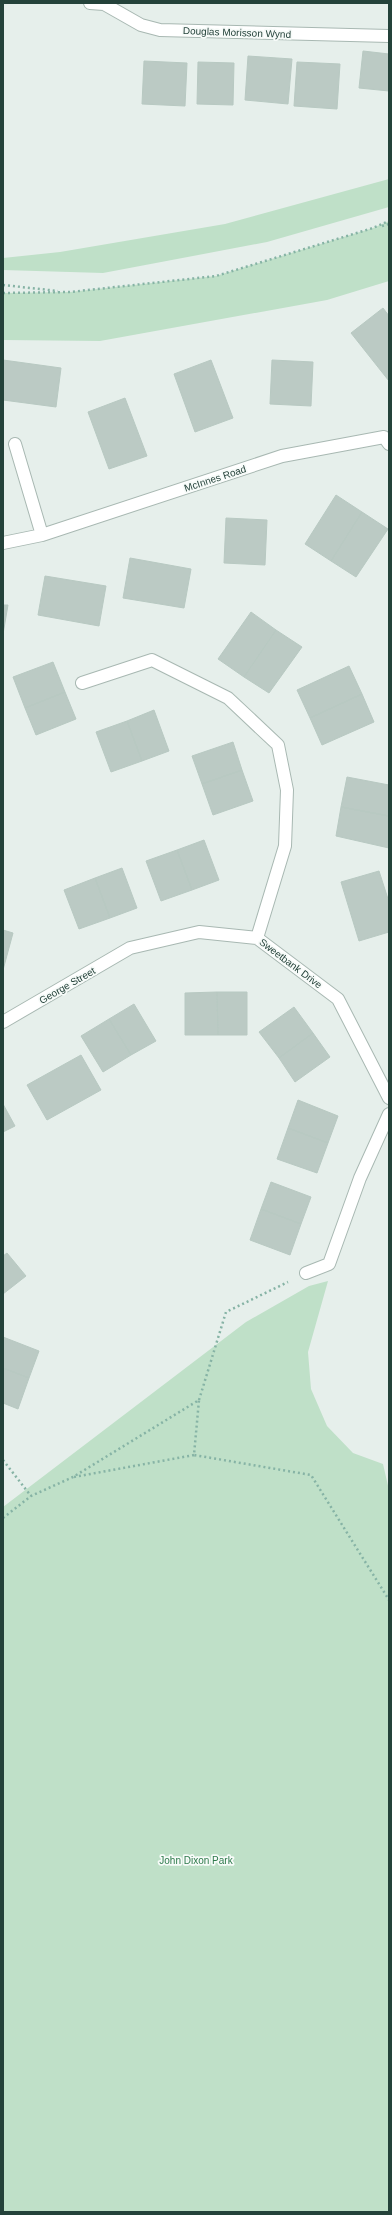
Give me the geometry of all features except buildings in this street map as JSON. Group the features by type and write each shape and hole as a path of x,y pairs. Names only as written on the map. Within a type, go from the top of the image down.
{"street":[{"name":"Douglas Morisson Wynd","path":"90,3 104,4 142,25 160,30 389,36"},
{"name":"McInnes Road","path":"3,543 42,535 282,456 388,439"},
{"path":"15,444 42,535"},
{"path":"82,683 152,660 228,698 278,745 288,790 285,846 257,938"},
{"name":"Sweetbank Drive","path":"130,948 199,932 257,938 338,999 389,1098"},
{"name":"George Street","path":"3,1022 130,948"},
{"path":"306,1273 329,1264 360,1178 389,1114"}],"path":[{"path":"3,293 70,292 216,276 389,223"},
{"path":"3,285 70,292"},
{"path":"194,1455 199,1400 226,1312 306,1273"},
{"path":"3,1518 31,1496 73,1477 199,1400"},
{"path":"73,1477 194,1455 311,1475 389,1600"},
{"path":"3,1460 31,1496"}],"green space":[{"path":"389,179 389,207 267,242 103,273 3,270 3,258 60,252 225,224"},
{"path":"389,221 389,281 327,300 100,341 3,340 3,293 70,292 216,276 373,228"},
{"name":"John Dixon Park","path":"328,1281 308,1352 311,1389 327,1426 353,1453 383,1464 389,1490 389,2212 3,2212 3,1507 246,1322 309,1286"}]}
